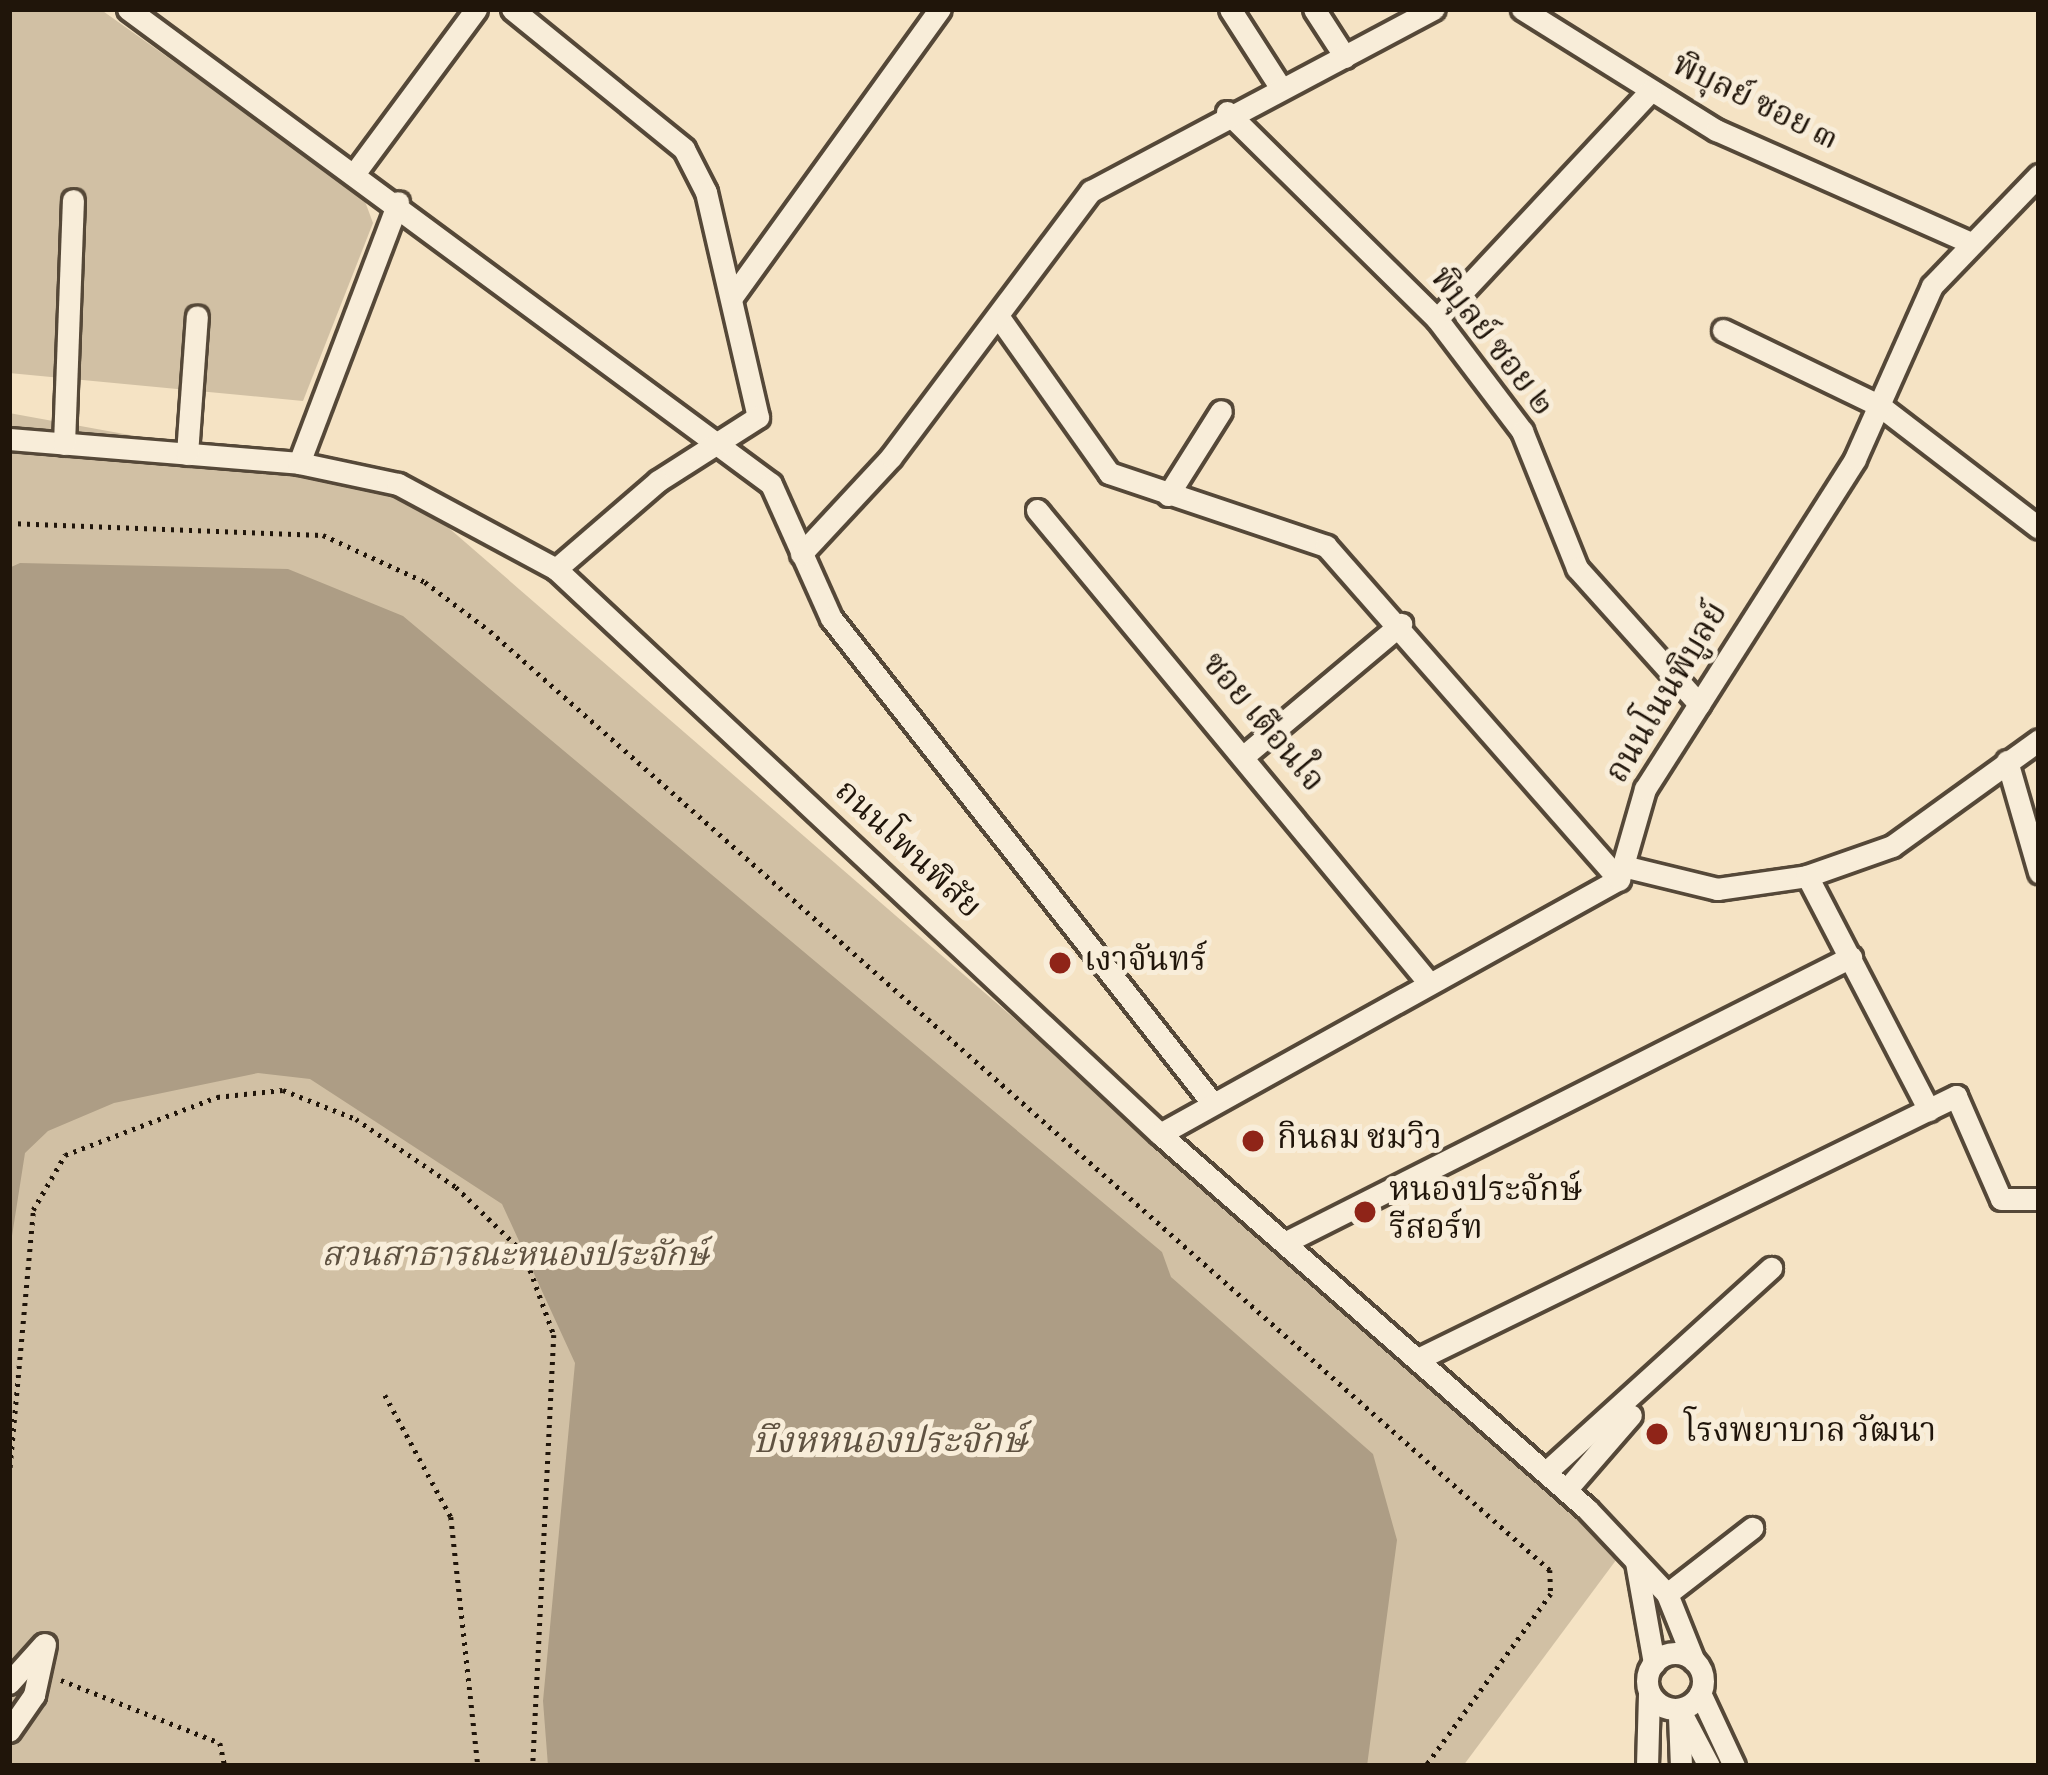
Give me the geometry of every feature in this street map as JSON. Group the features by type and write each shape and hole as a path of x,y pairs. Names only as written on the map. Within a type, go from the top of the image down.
{"street":[{"path":"357,170 476,9"},
{"path":"732,297 940,9"},
{"path":"1230,9 1280,87"},
{"path":"1315,9 1346,57"},
{"path":"801,554 998,316 1091,191 1227,112 1346,57 1434,9"},
{"name":"พิบุลย์ ซอย ๓","path":"1522,9 1649,91 1967,241"},
{"path":"518,11 684,149 732,297 758,417 658,481 556,569"},
{"path":"139,13 725,441 771,484 831,618 1213,1104"},
{"path":"1436,319 1649,91"},
{"name":"พิบุลย์ ซอย ๒","path":"1227,112 1436,319 1522,431 1577,568 1700,704"},
{"name":"ถนนโนนพิบูลย์","path":"1623,873 1645,789 1880,406 1915,319 1967,241 2039,175"},
{"path":"64,444 73,200"},
{"path":"299,464 398,202"},
{"path":"187,454 196,316"},
{"path":"998,316 1109,473 1326,546 1623,873 1717,889 1808,876 1892,846 2039,740"},
{"path":"1723,330 1880,406 2039,528"},
{"path":"1168,495 1221,411"},
{"name":"ถนนโพนพิสัย","path":"9,440 299,464 398,484 556,569 1160,1134 1566,1490 1667,1594 1694,1661"},
{"name":"ซอย เตือนใจ","path":"1037,510 1246,754 1429,983"},
{"path":"1246,754 1401,624"},
{"path":"2008,760 2036,856"},
{"path":"1160,1134 1623,873"},
{"path":"1808,876 1929,1110"},
{"path":"1286,1242 1851,957"},
{"path":"1418,1359 1929,1110 1963,1099 2001,1199 2039,1199"},
{"path":"1546,1472 1771,1268"},
{"path":"1566,1490 1631,1415"},
{"path":"1667,1594 1752,1528"},
{"path":"1636,1562 1654,1663 1646,1766"},
{"path":"9,1683 45,1644 39,1672 9,1731"},
{"path":"1654,1663 1674,1654 1694,1661 1700,1693 1733,1766"},
{"path":"1679,1709 1700,1693"},
{"path":"1649,1694 1679,1709 1709,1766"},
{"path":"1679,1709 1681,1766"}],"path":[{"path":"9,524 323,535 425,582 490,631 1550,1570 1551,1594 1426,1766"},
{"path":"9,1476 33,1210 65,1155 217,1097 283,1090 356,1119 457,1187 524,1253 554,1335 533,1766"},
{"path":"385,1395 451,1517 478,1766"},
{"path":"39,1672 220,1743 225,1766"}],"green space":[{"path":"9,9 100,9 363,196 373,223 303,401 9,373"},
{"name":"สวนสาธารณะหนองประจักษ์","path":"9,413 398,484 1625,1548 1463,1766 9,1766"}],"water":[{"name":"บึงหหนองประจักษ์","path":"20,563 288,569 403,616 1162,1252 1171,1277 1373,1454 1397,1540 1367,1766 548,1766 543,1701 575,1363 502,1204 310,1079 258,1073 114,1103 48,1131 25,1153 9,1255 9,568"}],"place":[{"name":"เงาจันทร์","path":"1060,963"},
{"name":"กินลม ชมวิว","path":"1253,1141"},
{"name":"หนองประจักษ์ รีสอร์ท","path":"1365,1212"},
{"name":"โรงพยาบาล วัฒนา","path":"1657,1434"}]}
